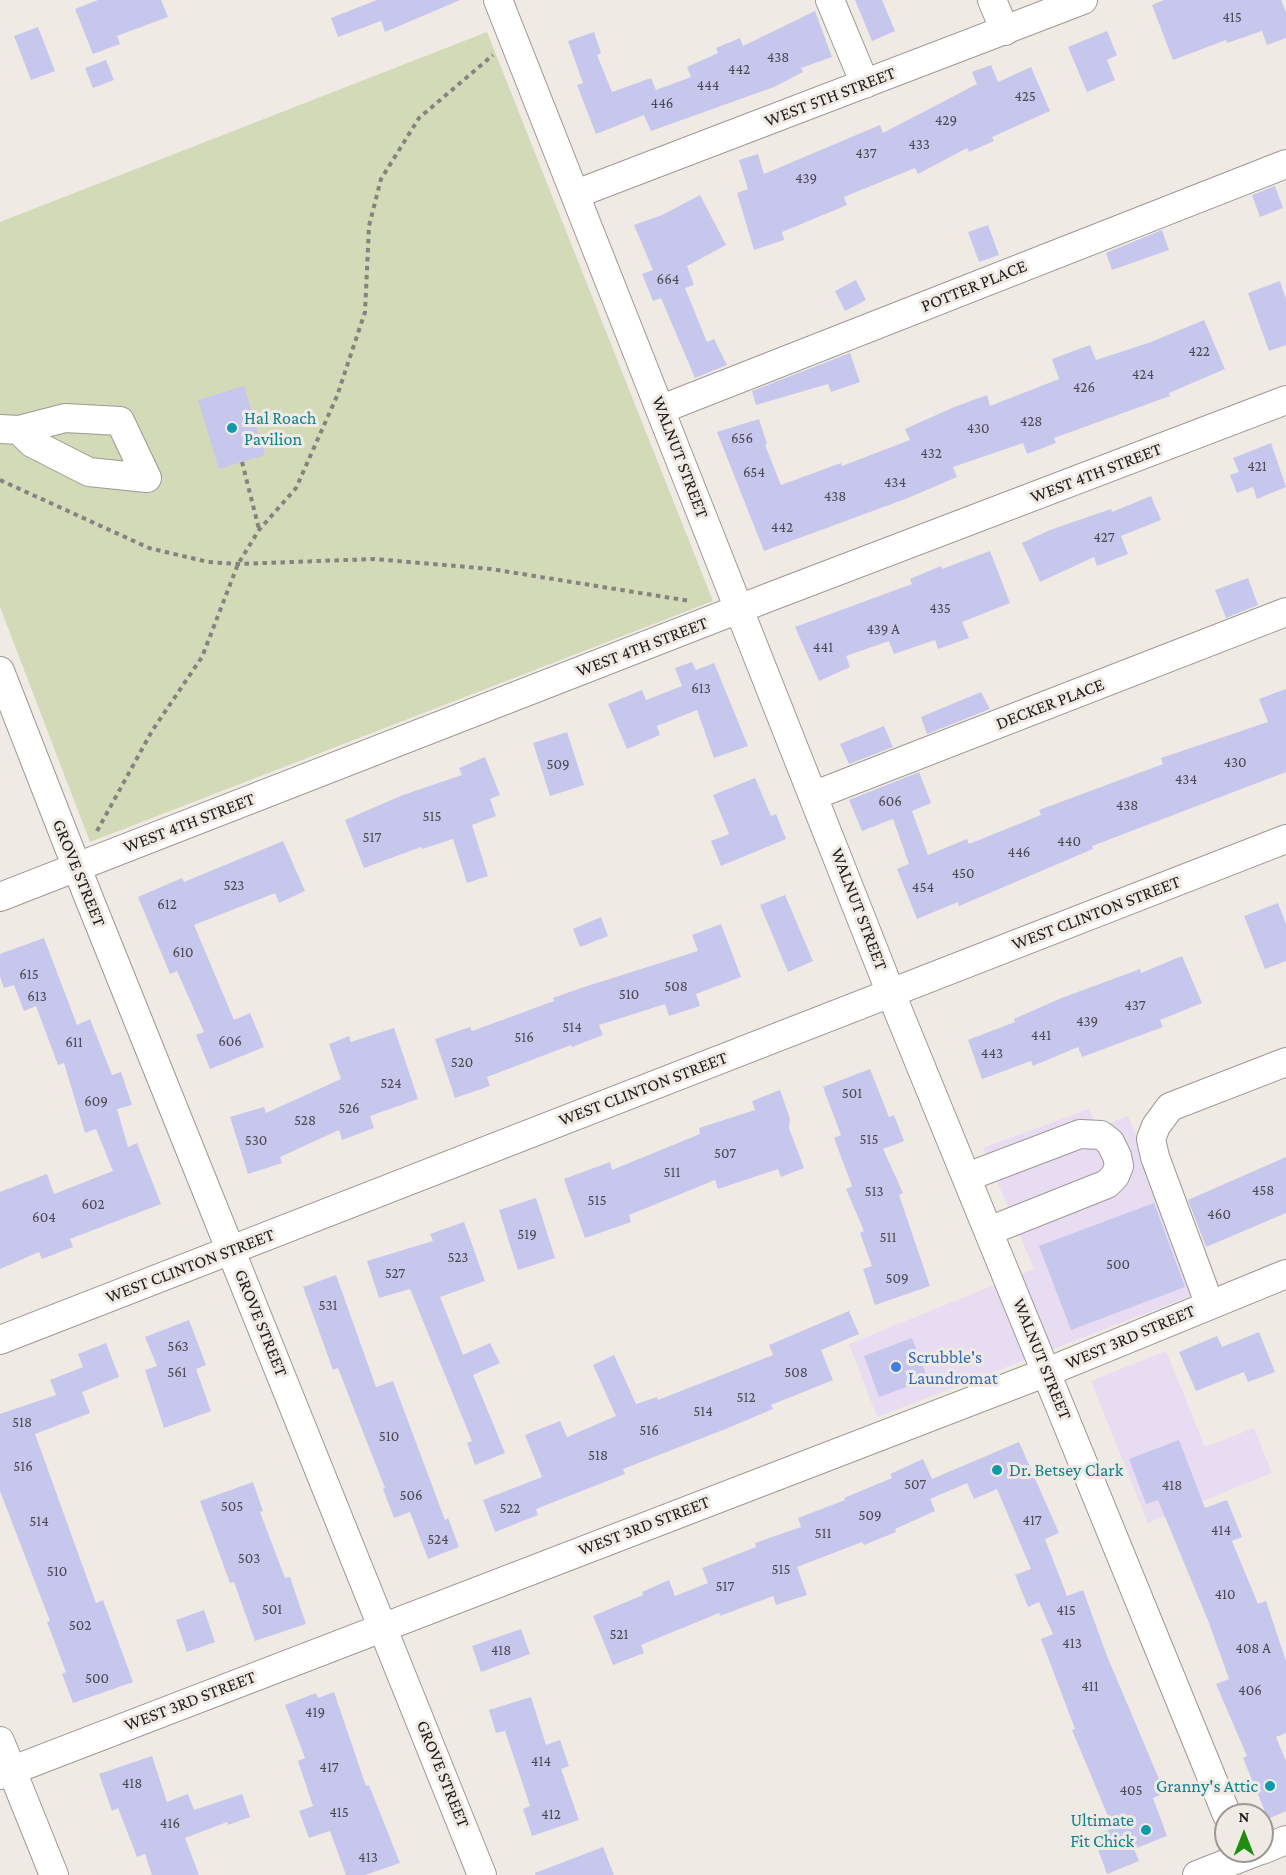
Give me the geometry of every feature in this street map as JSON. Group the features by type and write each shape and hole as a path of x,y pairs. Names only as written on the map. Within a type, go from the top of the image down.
{"street":[{"name":"WALNUT STREET","path":"498,0 815,795 890,991 1222,1803"},
{"path":"830,0 865,84"},
{"path":"992,0 1005,31"},
{"name":"WEST 5TH STREET","path":"576,194 1083,0"},
{"name":"POTTER PLACE","path":"662,410 1286,164"},
{"name":"WEST 4TH STREET","path":"0,897 739,609 1286,400"},
{"name":"DECKER PLACE","path":"815,795 1286,612"},
{"name":"GROVE STREET","path":"0,671 76,867 384,1626 482,1875"},
{"name":"WEST CLINTON STREET","path":"0,1340 890,991 1286,839"},
{"path":"1209,1303 1155,1157 1151,1139 1156,1126 1170,1107 1286,1062"},
{"path":"967,1177 1080,1134 1101,1136 1110,1142 1117,1156 1119,1166 1115,1176 1107,1184 989,1231"},
{"name":"WEST 3RD STREET","path":"6,1773 1047,1372 1209,1303 1286,1274"},
{"path":"0,1741 6,1773 54,1875"},
{"path":"1197,1875 1234,1863"}],"path":[{"path":"96,832 152,731 202,657 238,564 259,530 296,488 337,396 365,312 369,226 381,179 419,118 495,52 517,45"},
{"path":"242,462 259,530"},
{"path":"0,480 149,548 208,562 238,564 374,559 491,570 691,601"}],"shaded area":[{"path":"1089,1109 1097,1128 1128,1116 1201,1292 877,1417 849,1344 1034,1269 983,1148"},
{"path":"1166,1351 1205,1447 1254,1428 1272,1473 1148,1523 1091,1381"}],"green space":[{"path":"487,32 713,601 90,842 0,607 0,222"}],"building":[{"path":"98,0 161,0 168,17 117,36 120,44 93,54 75,9"},
{"path":"377,0 460,0 385,32 381,21 338,37 331,18"},
{"path":"855,0 882,0 895,31 872,41"},
{"path":"1164,0 1281,0 1286,12 1286,38 1267,45 1262,31 1227,43 1226,40 1173,60 1152,5"},
{"path":"815,11 832,57 801,68 803,72 774,87 651,131 644,115 596,134 577,85 583,83 568,41 594,32 601,53 597,55 612,92 651,78 656,90 691,77 687,67 718,53 716,48 740,38 743,46"},
{"path":"38,27 55,71 31,80 14,36"},
{"path":"1107,31 1117,55 1107,60 1115,80 1087,92 1068,47"},
{"path":"106,60 114,80 93,88 85,68"},
{"path":"991,65 998,82 1031,67 1050,111 992,137 994,141 969,152 967,148 918,174 915,168 844,197 847,205 782,232 784,240 754,250 737,193 748,189 739,160 758,154 764,174 880,125 883,133 977,84 972,72"},
{"path":"1275,186 1283,208 1260,217 1252,195"},
{"path":"700,195 726,245 687,266 694,285 685,288 707,342 714,339 727,365 695,378 661,298 653,301 642,274 653,270 634,225 662,215"},
{"path":"988,225 999,255 979,262 968,232"},
{"path":"1162,230 1169,250 1112,270 1106,253"},
{"path":"856,280 866,300 845,311 835,291"},
{"path":"1280,281 1286,299 1286,345 1269,351 1248,293"},
{"path":"1204,320 1225,369 1169,393 1170,396 1054,438 1056,443 1027,454 1023,443 953,467 957,477 908,498 764,551 717,432 759,419 767,444 765,445 781,485 841,463 842,466 910,440 905,429 952,408 987,395 990,406 1059,379 1052,359 1090,345 1096,360 1151,342"},
{"path":"850,353 860,382 831,392 828,384 756,405 752,391"},
{"name":"Hal Roach Pavilion","path":"244,386 265,455 219,469 198,400"},
{"path":"1271,443 1286,487 1257,499 1253,487 1237,493 1230,475 1239,472 1233,458"},
{"path":"1151,496 1161,520 1121,536 1128,554 1097,566 1094,557 1040,582 1022,543 1050,530 1111,509 1112,512"},
{"path":"990,551 1010,603 962,622 969,638 938,649 935,640 894,654 889,641 846,656 850,667 819,681 795,627 912,584 910,579 941,566 942,569"},
{"path":"1248,578 1258,605 1226,618 1215,590"},
{"path":"692,662 696,670 714,663 748,746 714,758 697,710 657,726 660,735 627,749 608,704 642,690 646,700 682,686 675,668"},
{"path":"1286,689 1286,772 1092,846 1093,849 959,906 958,902 917,919 897,869 909,864 893,819 862,831 849,800 919,772 931,803 912,811 928,855 967,839 969,844 1041,815 1039,810 1163,764 1161,758 1268,722 1259,699"},
{"path":"981,692 990,709 927,734 921,717"},
{"path":"884,726 893,747 849,764 840,744"},
{"path":"567,732 584,785 550,796 533,743"},
{"path":"485,757 500,795 490,799 496,816 472,825 488,876 467,883 453,839 422,849 421,847 364,868 345,820 403,795 462,775 459,768"},
{"path":"755,778 771,816 776,814 786,839 721,866 711,841 729,834 713,795"},
{"path":"283,841 305,891 279,903 275,893 194,925 234,1020 250,1013 264,1047 210,1069 196,1035 204,1032 177,971 170,974 138,897 182,878 184,882"},
{"path":"785,895 813,961 788,972 760,905"},
{"path":"1278,903 1286,924 1286,961 1265,969 1244,916"},
{"path":"601,917 608,936 580,947 573,929"},
{"path":"721,924 741,977 696,994 700,1006 669,1016 665,1004 599,1025 603,1035 487,1077 490,1086 455,1098 435,1039 470,1027 472,1031 554,1001 553,998 581,988 698,951 692,935"},
{"path":"44,938 77,1025 90,1019 112,1075 121,1072 132,1105 117,1109 128,1147 137,1143 161,1204 70,1239 73,1247 42,1259 39,1252 0,1269 0,1192 47,1174 54,1194 113,1171 96,1129 85,1133 64,1063 58,1065 36,1006 24,1011 14,985 4,988 0,977 0,954"},
{"path":"1182,956 1202,1003 1160,1020 1163,1027 1082,1057 1078,1047 1033,1066 1031,1061 982,1079 968,1040 1015,1022 1014,1019 1059,999 1140,969 1141,973"},
{"path":"394,1028 418,1099 370,1116 374,1128 342,1140 339,1130 280,1157 282,1163 248,1174 230,1117 264,1107 266,1113 341,1079 329,1044 349,1036 351,1042"},
{"path":"870,1069 889,1117 894,1115 904,1141 883,1149 903,1193 899,1195 930,1286 875,1305 863,1269 872,1266 860,1233 864,1231 846,1189 852,1186 834,1138 841,1135 823,1087"},
{"path":"780,1090 790,1119 789,1128 804,1168 781,1177 778,1169 718,1189 715,1180 629,1215 631,1222 585,1238 564,1179 610,1162 612,1170 700,1134 699,1128 755,1110 752,1101"},
{"path":"1286,1157 1286,1213 1206,1247 1188,1200"},
{"path":"536,1198 555,1258 518,1270 499,1210"},
{"path":"1154,1203 1185,1287 1071,1330 1039,1246"},
{"path":"464,1222 485,1281 440,1297 463,1355 490,1343 500,1363 473,1375 505,1453 475,1465 467,1443 472,1441 410,1289 379,1298 367,1261 433,1241 430,1234"},
{"path":"336,1275 376,1387 393,1381 445,1520 448,1518 459,1547 428,1559 410,1512 394,1518 383,1489 385,1488 338,1368 333,1370 303,1287"},
{"path":"849,1311 859,1334 821,1350 833,1380 771,1405 773,1409 623,1469 625,1474 536,1509 538,1515 495,1532 483,1500 542,1477 525,1435 560,1421 567,1437 616,1416 593,1365 614,1355 636,1404 657,1397 658,1400 773,1355 769,1345"},
{"path":"189,1320 206,1365 196,1369 211,1411 164,1428 145,1370 157,1366 145,1337"},
{"path":"1259,1332 1275,1372 1248,1382 1244,1372 1196,1391 1179,1352 1217,1336 1222,1347"},
{"name":"Scrubble's Laundromat","path":"912,1338 928,1379 879,1397 864,1356"},
{"path":"106,1343 119,1377 82,1392 90,1413 35,1434 96,1603 103,1600 133,1682 73,1703 62,1674 66,1672 47,1622 50,1621 0,1491 0,1414 56,1395 50,1380 83,1367 78,1354"},
{"path":"1179,1440 1205,1508 1227,1500 1242,1537 1232,1541 1258,1604 1266,1601 1286,1661 1286,1733 1276,1737 1286,1761 1286,1811 1274,1816 1274,1803 1261,1803 1243,1758 1247,1756 1216,1684 1229,1679 1209,1623 1158,1500 1146,1504 1129,1459"},
{"path":"1019,1442 1059,1533 1045,1539 1067,1596 1083,1590 1107,1656 1165,1793 1153,1798 1167,1836 1134,1849 1139,1861 1107,1874 1093,1836 1113,1828 1072,1730 1075,1729 1041,1639 1053,1634 1039,1602 1028,1607 1015,1575 1031,1569 997,1489 974,1499 967,1483 930,1499 935,1511 895,1529 896,1532 864,1545 862,1542 797,1567 807,1595 776,1605 773,1596 720,1616 719,1613 641,1645 644,1653 613,1665 593,1616 643,1595 642,1592 669,1580 675,1596 708,1583 702,1568 756,1547 755,1543 801,1527 798,1518 845,1500 844,1498 892,1478 890,1474 923,1459 932,1479"},
{"path":"253,1482 263,1511 260,1512 285,1578 290,1577 306,1624 255,1641 234,1582 230,1583 200,1501"},
{"path":"204,1610 215,1642 187,1652 176,1620"},
{"path":"521,1629 530,1654 481,1672 472,1646"},
{"path":"334,1692 366,1786 369,1785 400,1863 365,1875 346,1875 330,1831 309,1838 299,1811 313,1806 298,1761 305,1758 285,1705 316,1693 318,1698"},
{"path":"531,1697 546,1745 560,1740 569,1766 561,1769 579,1820 532,1836 523,1809 530,1806 505,1731 496,1733 489,1710"},
{"path":"152,1756 167,1802 188,1794 194,1810 242,1794 250,1817 228,1825 227,1822 185,1838 199,1875 152,1875 145,1854 137,1857 118,1808 112,1811 99,1774"},
{"path":"603,1847 614,1875 535,1875 535,1873"}],"place":[{"name":"Hal Roach Pavilion","path":"232,428"},
{"name":"Scrubble's Laundromat","path":"896,1367"},
{"name":"Dr. Betsey Clark","path":"997,1470"},
{"name":"Granny's Attic","path":"1270,1786"},
{"name":"Ultimate Fit Chick","path":"1146,1830"}]}
